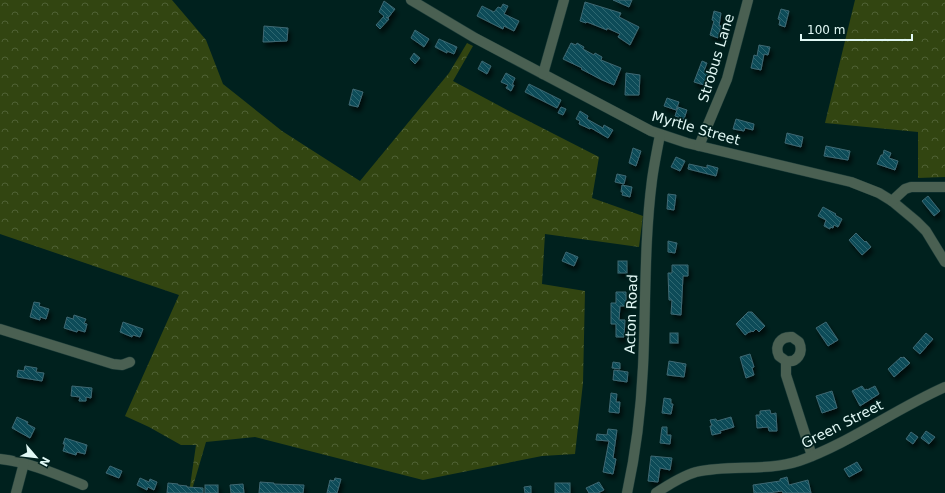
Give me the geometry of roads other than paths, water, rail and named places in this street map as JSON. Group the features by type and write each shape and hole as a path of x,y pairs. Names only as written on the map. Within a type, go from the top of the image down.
{"street":[{"name":"Myrtle Street","path":"412,0 461,30 640,127 660,135 700,146 851,182 879,193 892,201 916,221 926,232 945,262"},
{"path":"543,74 564,0"},
{"name":"Strobus Lane","path":"700,146 727,79 748,0"},
{"name":"Acton Road","path":"627,493 635,451 640,410 644,361 647,235 652,179 660,135"},
{"path":"892,201 905,189 912,187 945,187"},
{"path":"0,329 113,364 122,365 130,362"},
{"path":"786,361 786,375 812,456"},
{"name":"Green Street","path":"656,493 672,483 694,473 717,469 755,469 780,466 812,456 945,387"},
{"path":"0,459 24,463 44,469 83,485"},
{"path":"16,493 24,463"}]}
